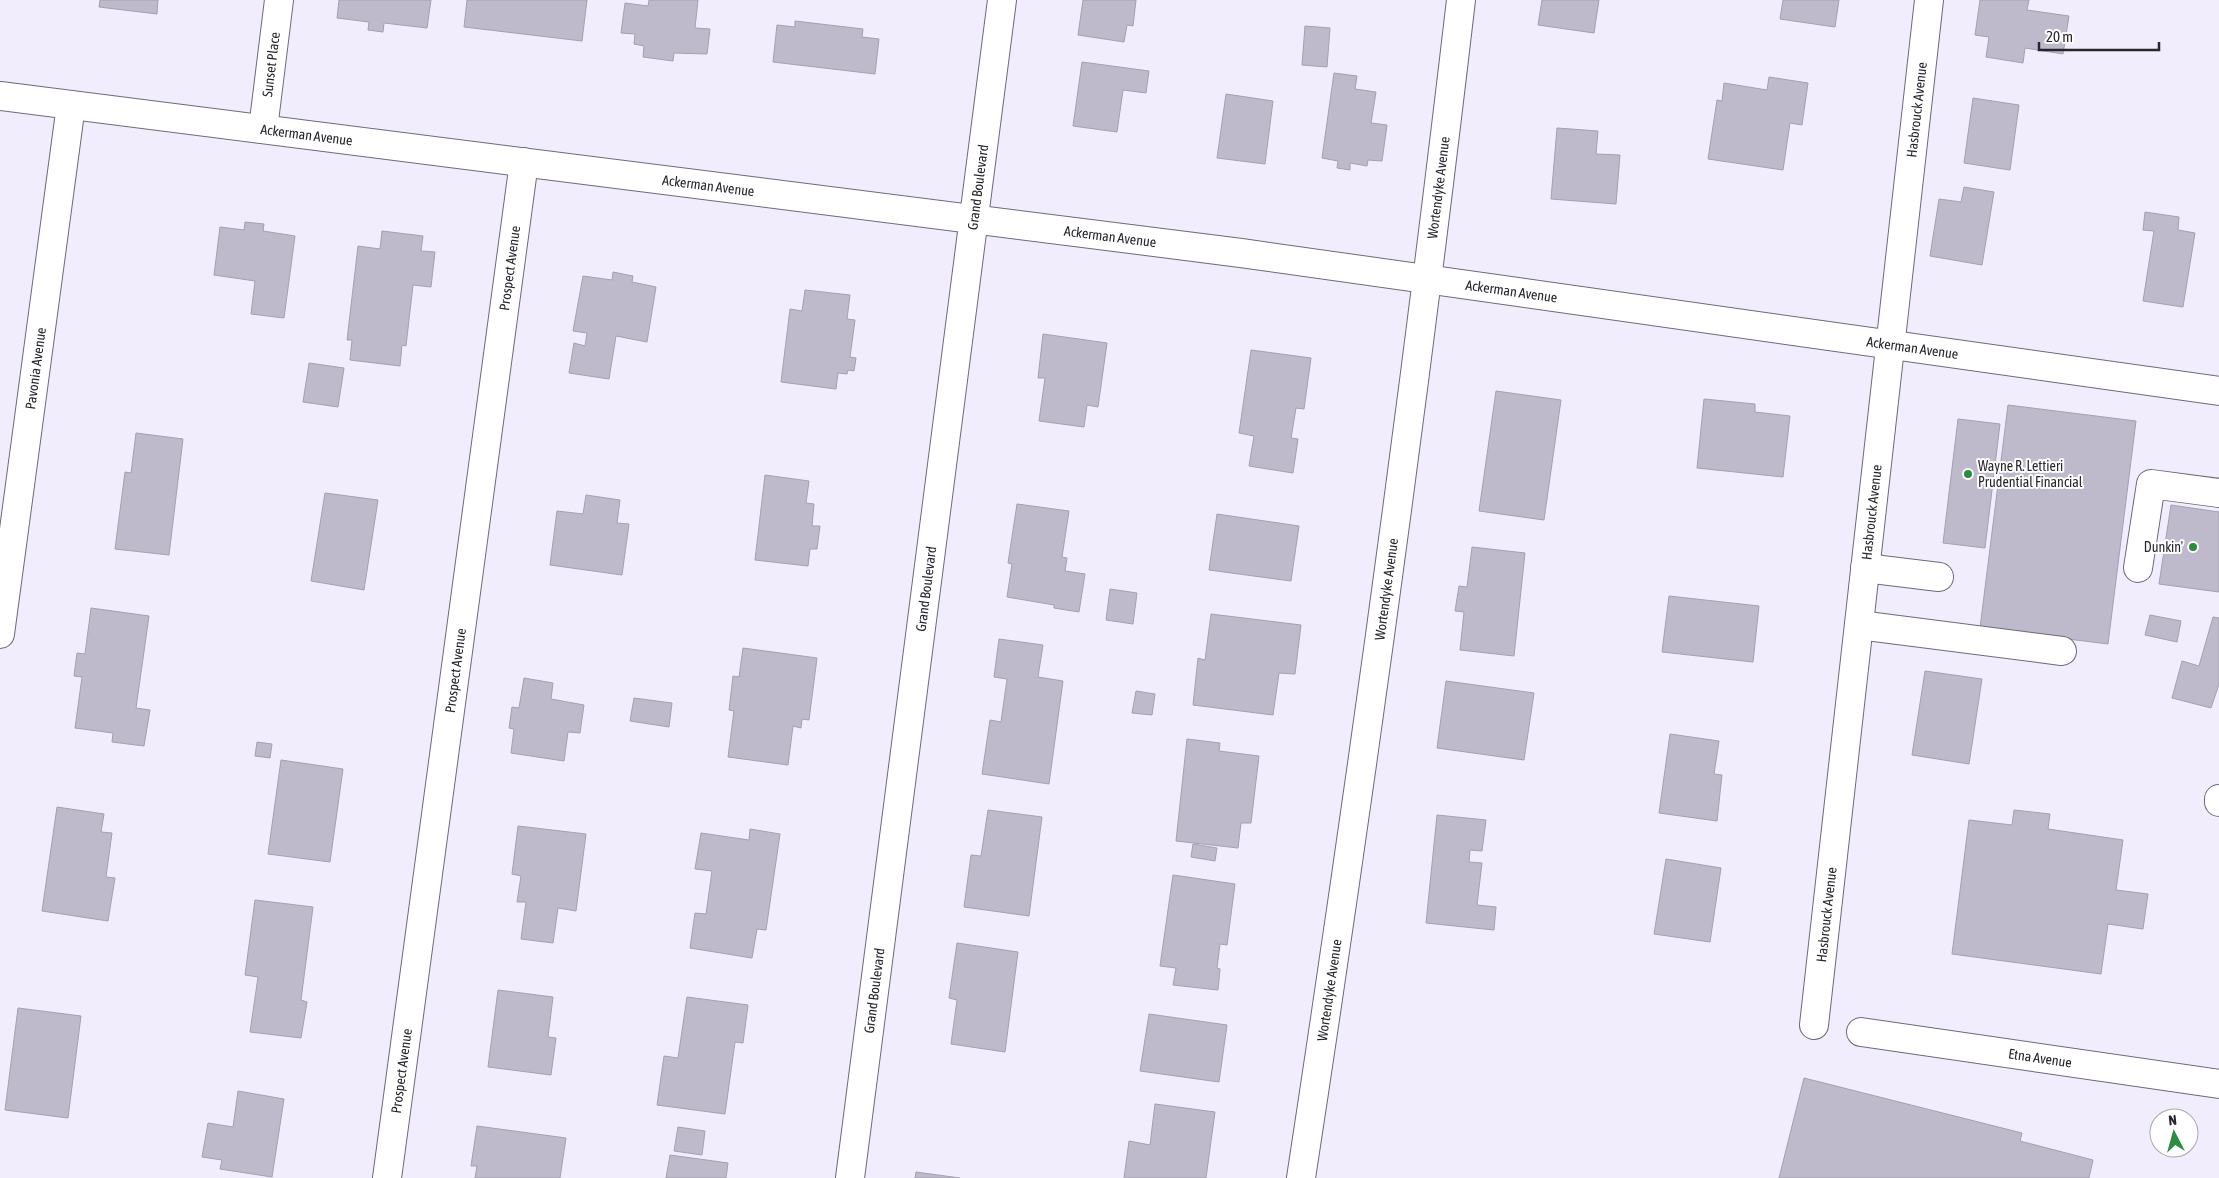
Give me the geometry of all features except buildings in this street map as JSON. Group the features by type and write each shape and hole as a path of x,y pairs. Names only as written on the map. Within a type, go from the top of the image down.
{"street":[{"name":"Sunset Place","path":"263,129 279,0"},
{"name":"Grand Boulevard","path":"850,1178 972,219 1002,0"},
{"name":"Wortendyke Avenue","path":"1301,1178 1335,954 1428,280 1461,0"},
{"name":"Hasbrouck Avenue","path":"1814,1024 1929,0"},
{"name":"Ackerman Avenue","path":"0,96 1241,253 2219,391"},
{"name":"Pavonia Avenue","path":"0,634 71,105"},
{"name":"Prospect Avenue","path":"387,1178 524,162"},
{"path":"2138,568 2151,484 2219,493"},
{"path":"1865,568 1939,576"},
{"path":"1859,625 2062,651"},
{"name":"Etna Avenue","path":"1861,1032 2219,1084"}],"place":[{"name":"Wayne R. Lettieri Prudential Financial","path":"1968,474"},
{"name":"Dunkin'","path":"2193,547"}]}
